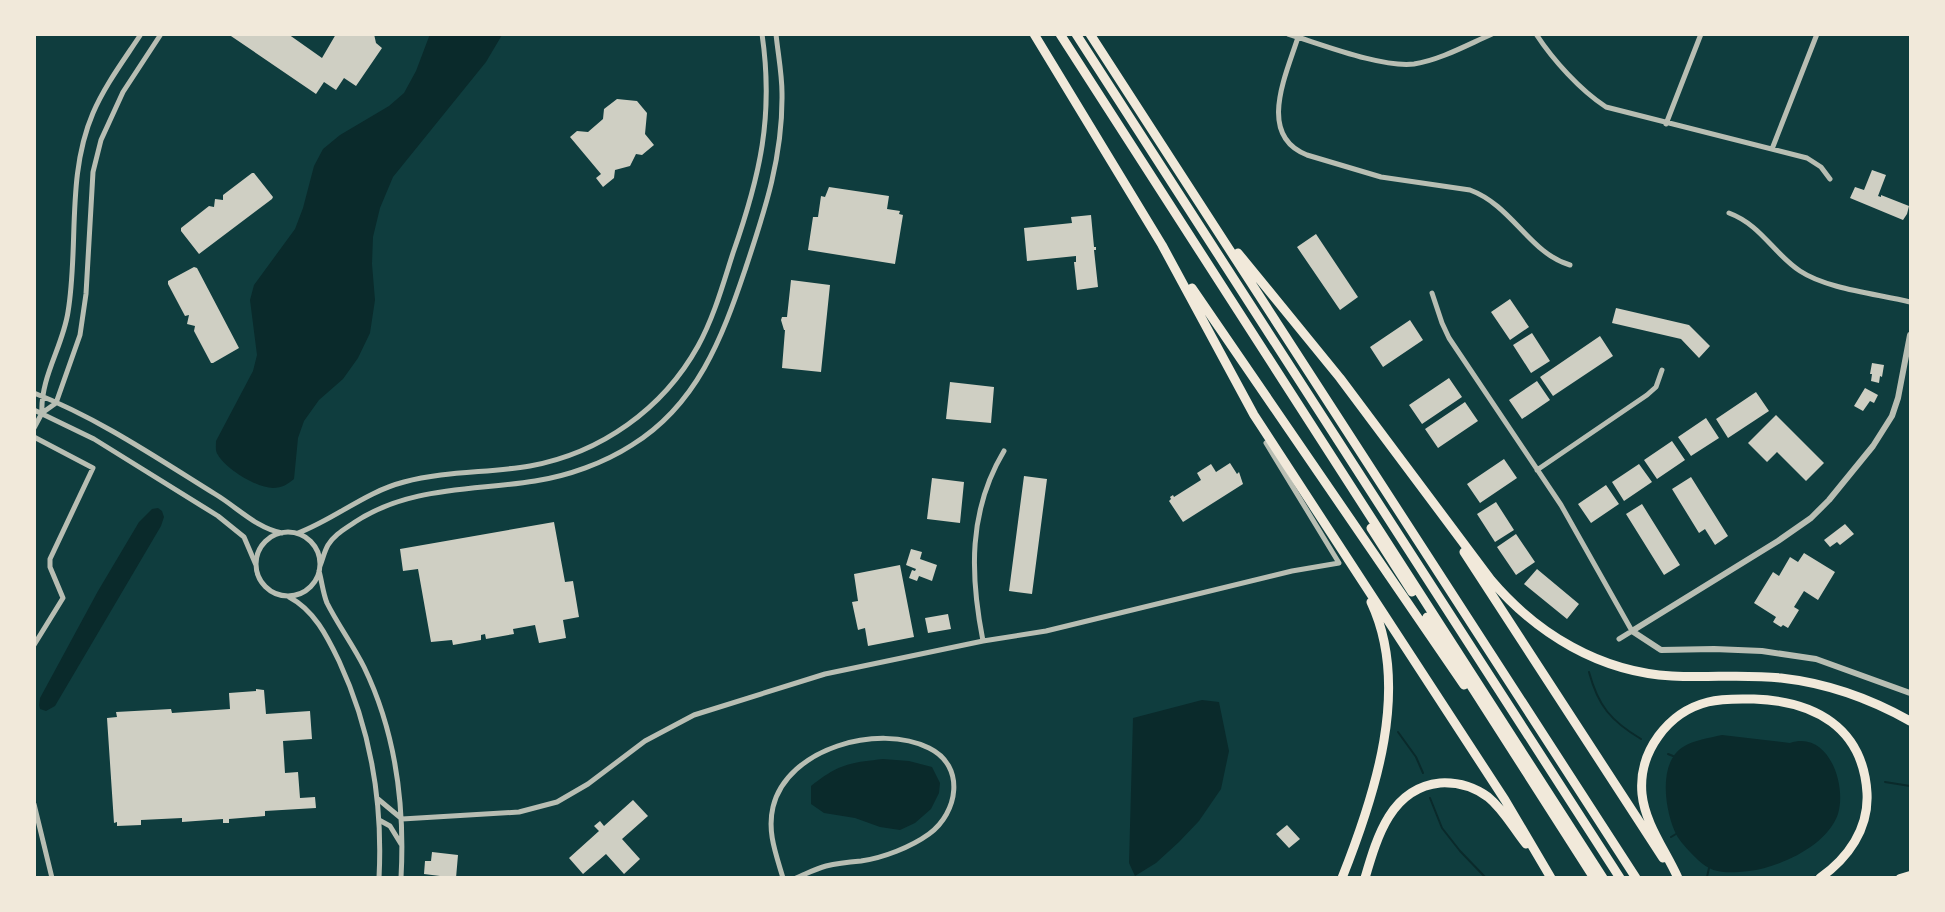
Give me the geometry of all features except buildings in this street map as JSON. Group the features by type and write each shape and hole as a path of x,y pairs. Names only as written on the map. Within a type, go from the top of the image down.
{"highway":[{"path":"1034,34 1162,245 1254,415 1505,800 1549,875"},
{"path":"1054,34 1594,878"},
{"path":"1060,34 1603,878"},
{"path":"1076,34 1620,878"},
{"path":"1090,34 1636,878"},
{"path":"1208,217 1340,378 1491,580 1512,603 1541,628 1581,652 1613,664 1650,673 1686,676 1741,675 1807,682 1861,698 1911,721"},
{"path":"1162,245 1539,793"},
{"path":"1423,490 1677,878"},
{"path":"1342,878 1379,764 1387,726 1388,705 1386,660 1379,619 1352,565"},
{"path":"1677,878 1651,826 1645,806 1642,782 1648,755 1669,724 1688,710 1707,702 1743,699 1783,702 1813,710 1839,729 1859,757 1864,771 1867,796 1864,821 1846,855 1821,878"},
{"path":"1365,878 1381,830 1394,807 1419,788 1445,783 1472,788 1502,810 1549,875"}],"main road":[{"path":"1900,878 1911,874"}],"street":[{"path":"42,413 38,395 59,350 68,313 76,179 86,134 100,98 141,34"},
{"path":"34,428 42,413 56,403 78,345 86,294 93,172 97,154 109,120 123,92 161,34"},
{"path":"298,534 374,492 403,482 431,476 530,466 569,455 613,435 656,402 687,364 709,323 750,204 760,163 766,119 766,70 762,34"},
{"path":"289,597 308,590 315,582 326,548 335,536 367,514 399,500 429,493 535,481 582,469 633,445 675,409 692,388 714,353 769,199 775,171 783,92 776,34"},
{"path":"1288,34 1379,61 1404,65 1428,61 1492,34"},
{"path":"1536,34 1549,52 1595,100 1615,111 1772,148 1815,162 1830,179"},
{"path":"1666,124 1701,34"},
{"path":"1772,148 1817,34"},
{"path":"1298,36 1277,113 1283,134 1296,150 1381,177 1470,190 1482,195 1499,206 1545,252 1570,265"},
{"path":"1729,213 1750,223 1794,267 1816,280 1911,302"},
{"path":"1432,293 1449,338 1561,505 1632,631 1661,650 1762,651 1816,659 1911,693"},
{"path":"1619,639 1778,541 1811,518 1829,500 1873,446 1892,416 1911,335"},
{"path":"1537,470 1647,395 1656,387 1662,370"},
{"path":"38,395 97,423 218,495 263,527 306,537 317,550 327,602 364,668 381,711 395,763 402,819 402,878"},
{"path":"34,410 94,439 218,516 244,537 258,577 264,586 276,594 289,597 308,610 320,625 347,679 366,734 373,763 378,799 379,878"},
{"path":"34,437 93,468 50,559 50,567 63,598 34,645"},
{"path":"378,799 402,819 495,814 539,808 579,789 645,741 694,715 825,674 983,641 1051,630 1292,571 1339,563 1266,443"},
{"path":"983,641 975,597 974,543 985,495 994,468 1004,451"},
{"path":"256,566 263,544 268,539 282,533"},
{"path":"783,878 771,835 773,806 785,780 807,760 843,744 880,739 898,740 927,747 945,760 954,780 955,792 949,811 937,828 926,836 880,856 824,866 796,878"},
{"path":"35,805 52,878"},
{"path":"379,820 394,830 403,849"}],"water":[{"path":"430,34 502,35 486,62 393,177 380,208 373,237 372,264 375,300 370,333 358,358 343,379 319,400 304,421 298,438 294,479 276,488 259,485 242,477 216,452 216,441 253,371 257,355 250,300 254,285 295,229 314,166 323,149 340,135 389,106 404,93 416,71"},
{"path":"158,508 164,517 161,526 55,706 46,711 40,709 40,698 98,591 139,522 152,509"},
{"path":"1202,700 1219,702 1229,751 1221,789 1199,821 1179,842 1156,863 1135,876 1129,863 1133,718"},
{"path":"1722,735 1790,743 1803,741 1815,744 1824,752 1832,762 1837,775 1840,802 1838,814 1824,836 1788,860 1761,869 1722,872 1698,860 1677,836 1669,815 1666,789 1669,764 1683,747"},
{"path":"883,759 909,761 932,767 940,783 939,793 931,809 915,823 900,830 880,827 855,818 824,813 811,804 811,786 829,773 844,766"}],"waterway":[{"path":"1589,672 1607,712 1621,726 1641,739"},
{"path":"1398,732 1416,757 1423,773"},
{"path":"1668,754 1673,756"},
{"path":"1885,782 1910,786"},
{"path":"1430,798 1442,828 1486,878"},
{"path":"1671,837 1676,834"},
{"path":"1707,877 1709,868"}]}
